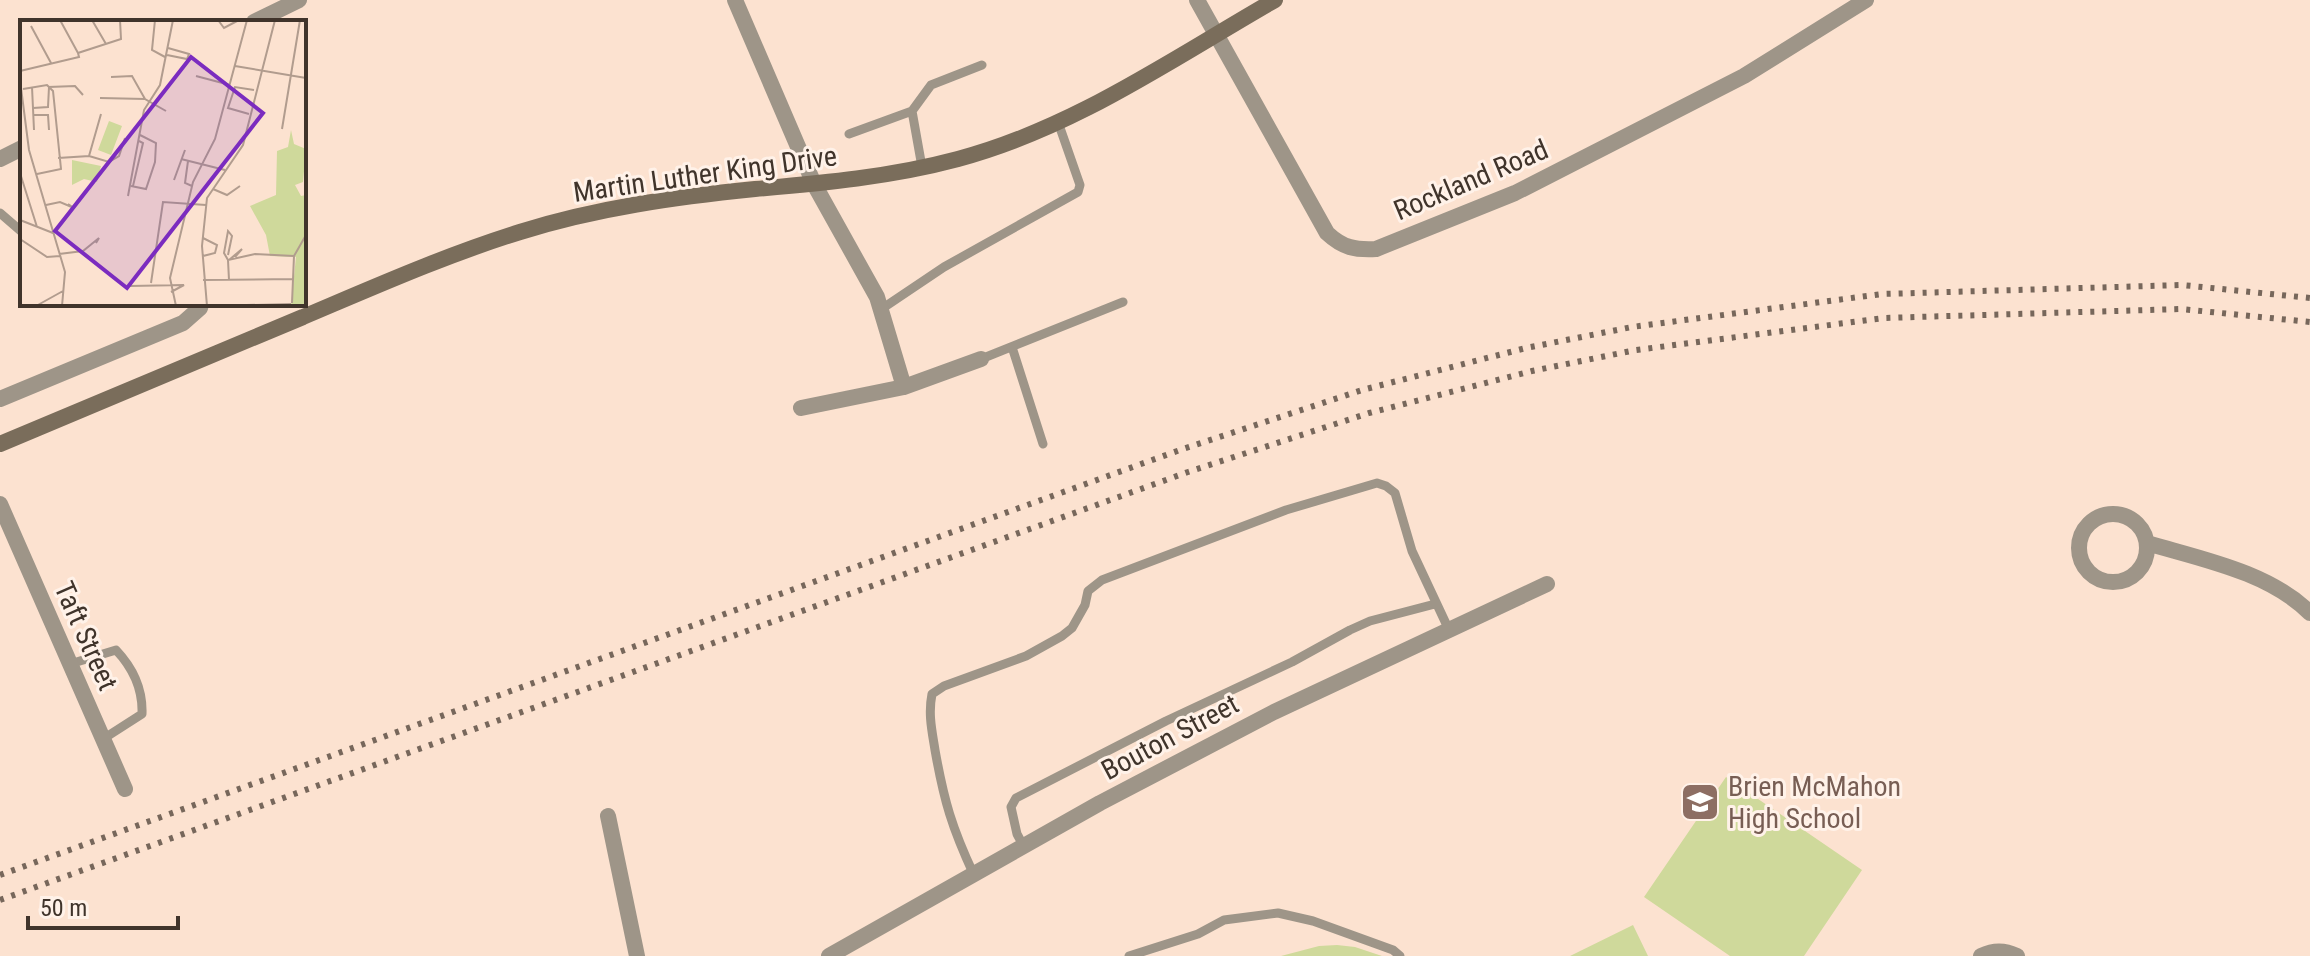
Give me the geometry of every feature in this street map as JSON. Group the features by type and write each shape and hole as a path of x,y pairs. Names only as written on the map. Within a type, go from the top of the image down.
{"main road":[{"name":"Martin Luther King Drive","path":"0,444 413,271 519,232 605,209 751,189 850,181 922,167 1019,140 1105,100 1275,0"}],"street":[{"path":"258,20 299,0"},
{"path":"735,0 814,184 877,297 904,387"},
{"name":"Rockland Road","path":"1197,0 1327,233 1352,250 1376,249 1529,187 1744,76 1866,0"},
{"path":"0,159 20,149"},
{"path":"0,399 183,323 200,306"},
{"path":"801,408 904,387 981,359"},
{"name":"Taft Street","path":"0,504 125,789"},
{"path":"2113,513 2125,515 2135,522 2143,531 2147,543 2142,566 2123,581 2100,580 2082,564 2078,553 2083,529 2091,520 2113,513"},
{"path":"2147,543 2229,568 2293,597 2310,613"},
{"name":"Bouton Street","path":"829,956 1100,803 1274,712 1547,584"},
{"path":"608,816 637,956"},
{"path":"1981,956 1993,951 2005,951 2017,956"}],"lane":[{"path":"849,134 912,111 931,85 982,65"},
{"path":"912,111 922,167"},
{"path":"880,310 944,267 1078,192 1080,185 1058,122"},
{"path":"0,213 20,230"},
{"path":"981,359 1123,302"},
{"path":"1012,347 1043,444"},
{"path":"974,875 953,831 944,803 929,716 932,694 944,686 1026,656 1062,636 1072,628 1085,605 1088,591 1102,580 1286,510 1377,483 1395,493 1412,551 1449,630"},
{"path":"1024,847 1017,834 1011,807 1016,798 1166,721 1292,662 1350,630 1370,621 1435,604"},
{"path":"70,664 116,650 132,667 143,700 142,714 103,739"},
{"path":"1129,956 1198,934 1224,920 1278,913 1313,921 1393,950 1400,956"}],"green space":[{"path":"1726,777 1862,870 1804,956 1730,956 1644,897"},
{"path":"1633,925 1648,956 1570,956"},
{"path":"1337,945 1382,956 1281,956 1319,946"}],"railway":[{"path":"0,875 1180,450 1362,390 1526,348 1632,327 1882,294 2182,285 2310,298"},
{"path":"0,900 1188,472 1369,413 1532,371 1636,350 1884,318 2181,309 2310,322"}],"place":[{"name":"Brien McMahon High School","path":"1700,802"}]}
